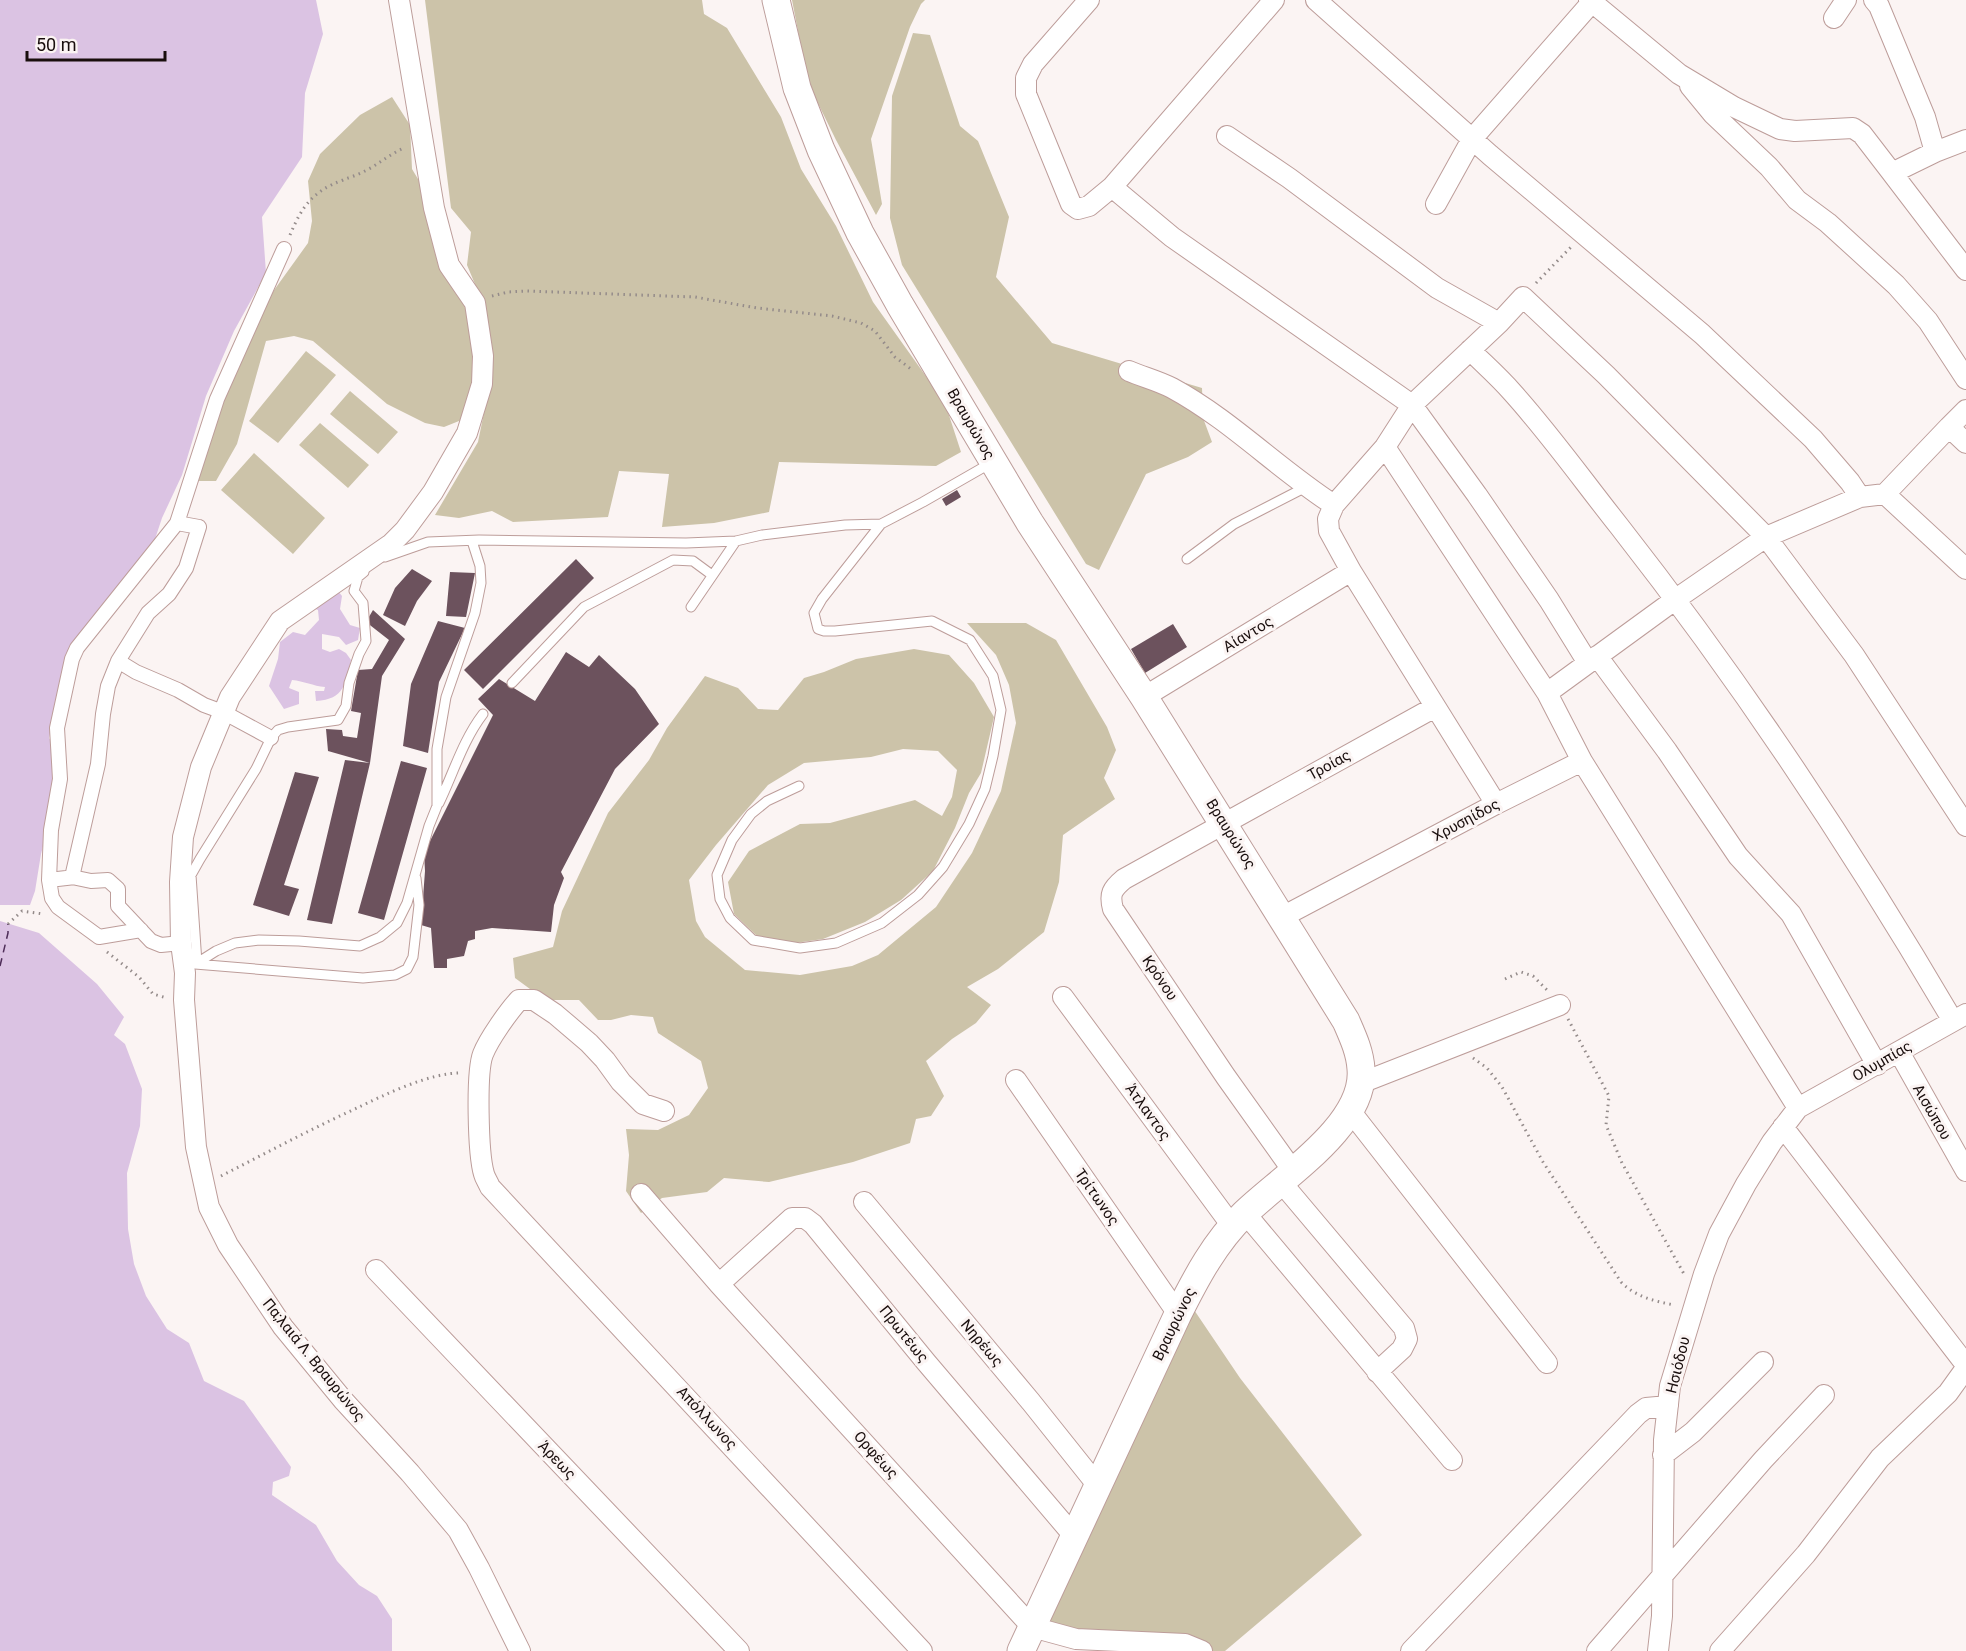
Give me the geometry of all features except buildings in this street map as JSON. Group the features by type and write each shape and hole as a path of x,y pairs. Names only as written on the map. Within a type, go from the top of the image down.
{"main road":[{"name":"Βραυρώνος","path":"776,0 797,88 821,150 860,233 993,462 1070,586 1224,822 1346,1021 1357,1047 1361,1071 1361,1083 1351,1112 1336,1130 1239,1220 1199,1274 1178,1314 1026,1639"}],"street":[{"path":"399,0 434,208 449,265 475,303"},
{"path":"1089,0 1033,64 1026,78 1026,94 1071,204 1078,209 1089,206 1112,187 1274,0"},
{"path":"1316,0 1472,139 1702,334 1813,439 1860,497"},
{"path":"1834,18 1846,0"},
{"path":"1875,0 1925,117 1935,152"},
{"path":"1436,204 1472,139 1592,1 1679,74 1734,107 1780,129 1795,131 1853,128 1862,134 1966,270"},
{"path":"1679,74 1713,114 1769,166 1797,200 1828,223 1896,285 1928,321 1966,380"},
{"path":"1227,136 1289,178 1437,288 1498,323"},
{"path":"1892,173 1966,140"},
{"path":"1112,187 1172,237 1412,405 1592,660 1667,751 1738,856 1791,914 1877,1065"},
{"path":"141,930 99,937 58,907 52,898 49,880 51,830 60,779 57,728 72,659 77,648 177,523 217,399 284,249"},
{"path":"1496,804 1351,571 1329,531 1328,519 1334,505 1385,447 1412,405 1523,297 1606,375 1766,537 1854,655 1966,826"},
{"name":"Πα;λαιά Λ. Βραυρώνος","path":"475,303 483,356 482,384 467,433 457,454 405,531 391,544 280,621 230,697 223,712 201,767 183,837 180,882 181,943 190,964 185,972 184,1000 196,1147 209,1206 228,1245 283,1327 343,1401 410,1473 458,1530 520,1651"},
{"path":"1470,350 1512,391 1676,599 1765,724 1959,1018"},
{"path":"1129,371 1171,387 1237,432 1306,487 1334,505"},
{"path":"1547,693 1766,537 1860,497 1885,494 1966,410"},
{"path":"1949,428 1966,443"},
{"path":"1385,447 1547,693 1582,761 1798,1108"},
{"path":"1885,494 1966,569"},
{"path":"75,878 72,877 98,764 106,695 118,661 148,613 169,594 186,568 199,527 177,523"},
{"name":"Αίαντος","path":"1144,697 1351,571"},
{"path":"118,661 271,738"},
{"name":"Τροίας","path":"1224,822 1435,707"},
{"name":"Χρυσηίδος","path":"1282,917 1582,761"},
{"name":"Κρόνου","path":"1224,822 1124,879 1113,888 1110,898 1113,909 1226,1077 1287,1176"},
{"path":"49,880 75,878 91,881 108,880 118,889 118,906 152,941 161,945 181,943"},
{"name":"Άτλαντος","path":"1063,997 1239,1220 1377,1372 1452,1460"},
{"path":"478,1074 483,1053 510,1009 519,1000 534,1000 589,1043 621,1082 643,1104 664,1111"},
{"path":"1361,1083 1560,1005"},
{"name":"Ολυμπίας","path":"1798,1108 1959,1018"},
{"name":"Αισώπου","path":"1899,1052 1966,1172"},
{"name":"Απόλλωνος","path":"478,1074 481,1149 484,1174 490,1186 922,1651"},
{"name":"Τρίτωνος","path":"1016,1080 1178,1314"},
{"name":"Ησιόδου","path":"1658,1651 1662,1616 1663,1455 1670,1386 1719,1234 1746,1184 1798,1108"},
{"path":"1351,1112 1547,1363"},
{"path":"1720,1651 1806,1554 1880,1458 1948,1394 1966,1366 1784,1127"},
{"path":"1287,1176 1404,1328 1407,1339 1402,1349 1377,1372"},
{"name":"Ορφέως","path":"641,1194 1026,1639"},
{"name":"Νηρέως","path":"864,1202 1098,1486"},
{"name":"Πρωτέως","path":"719,1284 792,1218 805,1218 813,1224 926,1362 1074,1536"},
{"name":"Άρεως","path":"376,1270 739,1651"},
{"path":"1663,1455 1693,1432 1763,1362"},
{"path":"1597,1651 1763,1460 1824,1395"},
{"path":"1411,1651 1638,1414 1646,1408 1668,1406"},
{"path":"1026,1639 1081,1645 1185,1644 1202,1651"}],"lane":[{"path":"799,786 767,801 751,814 732,840 717,875 720,899 730,918 753,940 800,948 836,944 882,923 918,895 943,867 969,824 985,789 1001,710 993,676 970,640 932,621 824,631 818,629 814,613 822,599 881,524 993,462"},
{"path":"1187,559 1234,524 1306,487"},
{"path":"190,964 191,875 256,769 271,738 278,730 338,720 346,706 349,683 366,641 363,603 354,591 358,577 387,556 428,542 686,543 736,541 845,525 881,524"},
{"path":"437,806 437,749 446,697 475,613 481,583 480,566 472,541"},
{"path":"691,607 736,541"},
{"path":"512,683 584,607 674,560 693,561 712,575"},
{"path":"190,964 235,943 299,941 360,946 380,937 397,922 407,903 437,806 466,742 483,714"},
{"path":"190,964 363,978 395,975 407,969 413,957 419,905 415,873"}],"path":[{"path":"284,249 297,217 310,198 324,188 361,173 391,154 423,140"},
{"path":"1523,297 1583,235"},
{"path":"475,303 508,292 624,294 695,297 757,308 832,316 861,323 875,331 895,357 911,369 925,378 945,380"},
{"path":"8,924 22,911 47,913 58,907"},
{"path":"99,937 103,948 139,977 153,994 162,998 184,1000"},
{"path":"1506,979 1521,972 1533,976 1560,1005 1609,1096 1606,1125 1622,1163 1684,1274"},
{"path":"1446,1048 1471,1057 1487,1068 1502,1087 1543,1162 1621,1282 1631,1292 1643,1297 1693,1309"},
{"path":"203,1186 299,1135 404,1087 456,1073 478,1074"}],"shaded area":[{"path":"0,0 316,0 323,34 305,93 302,157 262,217 266,273 234,331 206,396 182,475 162,518 152,548 70,651 49,738 58,752 57,791 30,905 0,905"},
{"path":"425,0 702,0 704,14 727,28 781,117 801,169 836,226 873,302 945,403 961,452 936,466 779,462 769,512 714,523 662,527 669,474 619,471 608,517 513,522 492,511 459,518 435,515 478,442 489,388 477,289 467,265 471,232 451,208"},
{"path":"792,0 925,0 910,27 871,139 882,204 876,215 808,83"},
{"path":"913,33 930,35 960,126 978,141 1009,217 996,277 1052,343 1202,388 1203,418 1212,442 1188,457 1146,474 1099,570 1086,564 902,265 890,218 892,96"},
{"path":"392,97 410,125 412,169 421,184 469,304 479,352 464,419 444,427 425,423 387,404 313,341 294,336 266,341 237,444 216,481 199,481 194,454 272,293 308,243 312,221 308,181 320,154 360,115"},
{"path":"306,351 336,375 278,443 249,421"},
{"path":"350,391 398,432 378,454 330,414"},
{"path":"320,423 369,465 348,488 299,445"},
{"path":"254,453 325,518 293,554 221,490"},
{"path":"338,591 342,596 340,609 350,625 360,628 358,640 346,645 339,637 322,634 322,649 330,652 339,649 351,660 345,683 333,697 316,701 315,691 324,691 325,687 292,680 289,688 299,692 299,704 284,709 269,686 278,659 280,642 293,632 305,635 319,620 318,610 310,607"},
{"path":"967,623 1026,623 1056,640 1107,727 1116,750 1104,778 1115,799 1063,835 1059,882 1044,932 998,969 967,987 991,1005 976,1023 926,1061 944,1096 931,1116 916,1119 910,1143 853,1162 769,1182 724,1178 707,1192 662,1198 641,1213 626,1191 629,1155 626,1129 658,1130 689,1115 708,1088 701,1061 658,1033 653,1017 631,1015 611,1020 598,1020 579,1000 545,1000 515,978 513,958 553,947 562,911 608,813 649,760 667,728 705,676 738,688 758,709 778,710 804,678 856,659 914,649 949,655 974,683 994,717 981,773 969,793 955,828 933,871 901,900 865,922 823,939 788,944 757,936 734,914 728,882 749,851 800,824 830,823 915,800 942,816 952,797 957,770 938,751 903,749 871,757 804,763 768,785 689,880 696,921 705,937 745,970 800,975 852,966 878,955 936,907 972,853 1001,791 1016,723 1009,685 996,655"},
{"path":"0,921 39,933 97,984 124,1017 114,1035 125,1044 142,1089 140,1126 127,1173 128,1229 134,1264 146,1296 167,1329 189,1343 204,1381 244,1401 291,1467 289,1476 273,1482 272,1495 316,1525 337,1561 359,1585 377,1596 392,1619 392,1651 0,1651"},
{"path":"1186,1298 1240,1378 1362,1535 1225,1651 1204,1651 1032,1627"}],"ferry route":[{"path":"0,966 8,924"}]}
